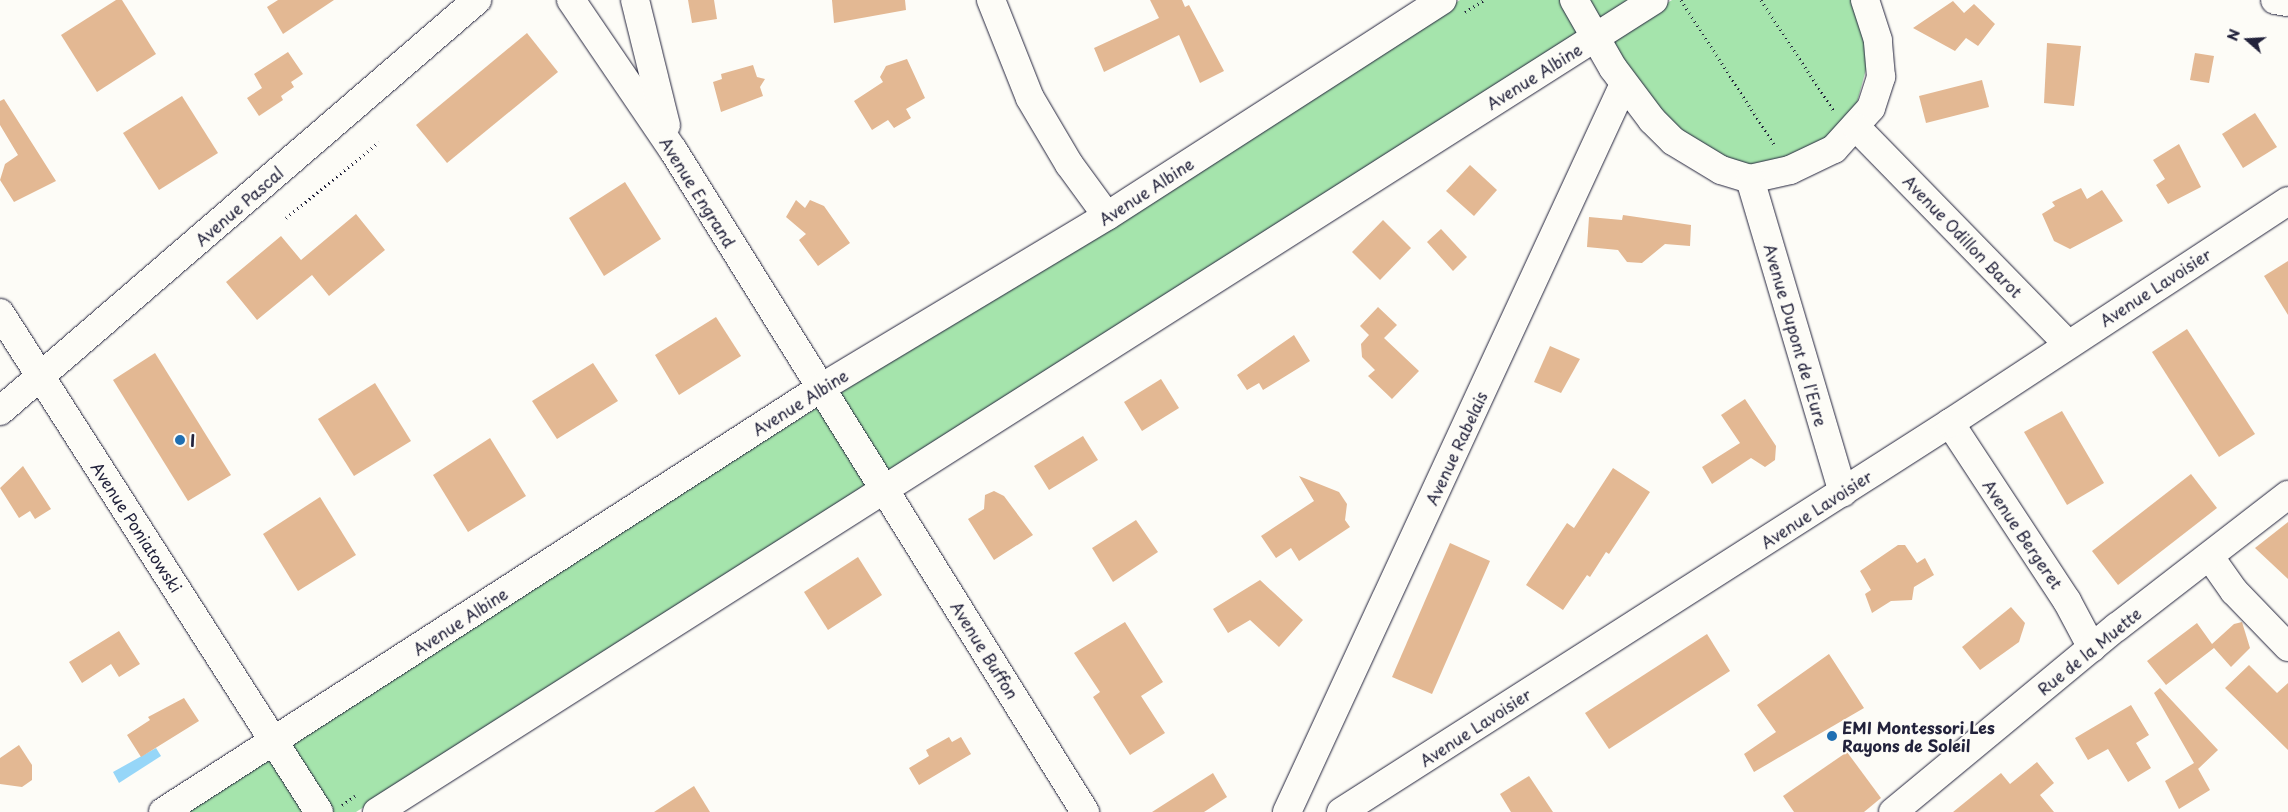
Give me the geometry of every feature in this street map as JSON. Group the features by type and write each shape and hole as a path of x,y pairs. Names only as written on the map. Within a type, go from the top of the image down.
{"street":[{"name":"Avenue Pascal","path":"0,411 41,378 477,0"},
{"name":"Avenue Engrand","path":"571,0 673,150 819,389 886,488"},
{"path":"635,0 646,59 673,150"},
{"path":"991,0 1030,98 1069,164 1107,216"},
{"name":"Avenue Albine","path":"163,812 819,389 1107,216 1442,0"},
{"path":"1574,0 1624,84 1673,141 1720,170 1750,179 1790,170 1834,149 1853,131 1871,108 1881,77 1878,40 1865,0"},
{"name":"Avenue Albine","path":"377,812 1654,0"},
{"path":"2275,0 2288,2"},
{"name":"Avenue Rabelais","path":"1287,812 1624,84"},
{"name":"Avenue Odillon Barot","path":"1853,131 2068,344"},
{"name":"Avenue Dupont de l'Eure","path":"1750,179 1843,492"},
{"name":"Avenue Lavoisier","path":"1341,812 1950,423 2288,200"},
{"name":"Avenue Poniatowski","path":"0,312 319,812"},
{"name":"Avenue Bergeret","path":"1950,423 2067,600 2092,648"},
{"name":"Avenue Buffon","path":"886,488 1085,812"},
{"name":"Rue de la Muette","path":"1893,812 2092,648 2288,495"},
{"path":"2210,557 2234,591 2288,647"}],"path":[{"path":"1681,0 1790,170"},
{"path":"1761,0 1853,131"},
{"path":"286,218 379,142"}],"green space":[{"path":"1460,0 1637,0 356,812 179,812"},
{"path":"1672,0 1855,0 1869,39 1868,62 1853,117 1804,156 1741,167 1691,139 1659,112 1608,40"}],"water":[{"path":"156,748 161,756 119,783 113,772"}],"building":[{"path":"116,0 122,0 156,54 97,92 61,35"},
{"path":"278,0 334,0 283,34 267,7"},
{"path":"688,0 714,0 717,19 692,23"},
{"path":"832,0 905,0 906,10 834,23"},
{"path":"1150,0 1182,0 1185,7 1189,5 1224,71 1200,83 1179,35 1104,72 1094,48 1159,18"},
{"path":"1953,1 1964,13 1974,4 1995,24 1978,46 1966,38 1955,51 1913,28"},
{"path":"527,33 558,72 447,163 416,125"},
{"path":"2047,43 2081,46 2074,106 2044,103"},
{"path":"288,52 303,74 291,82 294,87 281,96 283,100 259,116 247,98 262,88 254,74"},
{"path":"2195,53 2214,56 2209,83 2190,80"},
{"path":"907,59 925,98 906,109 911,118 894,128 888,120 872,130 854,101 883,82 880,77 886,66"},
{"path":"753,65 757,77 765,79 760,87 763,96 721,112 713,82 722,79 721,74"},
{"path":"1982,80 1989,107 1926,123 1919,96"},
{"path":"182,96 218,153 159,190 123,133"},
{"path":"4,99 56,181 14,202 0,180 5,164 18,155 0,125 0,101"},
{"path":"2255,113 2277,147 2243,168 2222,134"},
{"path":"2179,144 2201,187 2168,204 2156,185 2165,179 2153,160"},
{"path":"1470,165 1497,190 1474,216 1446,191"},
{"path":"625,182 661,239 604,276 569,218"},
{"path":"2081,188 2087,199 2102,190 2123,221 2070,249 2054,241 2042,214 2055,206 2052,202"},
{"path":"796,200 805,208 810,200 824,206 850,243 818,266 799,240 806,234 786,217"},
{"path":"356,214 385,250 329,296 312,275 257,320 226,282 281,236 301,260"},
{"path":"1623,215 1691,225 1690,246 1665,244 1642,263 1627,262 1618,250 1587,247 1589,217 1622,220"},
{"path":"1383,220 1411,248 1380,280 1352,252"},
{"path":"1441,229 1467,257 1453,271 1427,242"},
{"path":"2288,261 2288,315 2264,276"},
{"path":"1378,307 1397,325 1384,338 1419,371 1392,399 1368,376 1375,370 1362,357 1361,344 1369,335 1360,326"},
{"path":"716,317 741,356 679,395 655,355"},
{"path":"2187,329 2255,434 2219,457 2152,352"},
{"path":"1294,335 1310,361 1263,390 1259,383 1247,390 1237,375"},
{"path":"1550,346 1580,359 1561,393 1534,382"},
{"name":"I","path":"155,353 231,475 188,501 113,380"},
{"path":"593,363 618,401 557,439 532,401"},
{"path":"1161,379 1179,408 1142,431 1124,402"},
{"path":"375,383 411,441 354,476 318,419"},
{"path":"1745,399 1776,446 1775,460 1765,467 1751,458 1712,484 1702,467 1740,443 1721,415"},
{"path":"2062,411 2104,483 2067,505 2024,432"},
{"path":"1083,436 1098,460 1049,490 1034,466"},
{"path":"490,438 526,496 468,532 433,475"},
{"path":"23,466 51,509 35,519 30,511 19,518 0,488"},
{"path":"1613,468 1650,492 1609,554 1606,552 1590,577 1587,575 1563,610 1526,585 1567,523 1574,528"},
{"path":"2191,474 2217,508 2118,585 2092,551"},
{"path":"1299,476 1339,492 1347,504 1345,520 1350,527 1299,561 1291,548 1276,558 1261,536 1314,501"},
{"path":"994,491 1004,496 1033,535 994,560 968,519 984,509 985,495"},
{"path":"320,497 356,555 298,591 263,534"},
{"path":"1136,520 1158,552 1113,582 1092,548"},
{"path":"2288,522 2288,579 2255,548"},
{"path":"1450,543 1490,561 1432,694 1392,677"},
{"path":"1898,545 1905,545 1917,563 1925,558 1934,575 1914,587 1912,600 1891,601 1872,613 1865,594 1871,590 1860,571"},
{"path":"858,557 882,595 828,630 804,592"},
{"path":"1260,580 1303,620 1279,647 1250,620 1228,633 1213,609"},
{"path":"2011,607 2025,623 2019,642 1980,670 1962,647"},
{"path":"1125,622 1163,682 1141,696 1165,733 1130,755 1093,697 1100,692 1074,653"},
{"path":"2242,622 2250,648 2231,667 2214,648 2166,685 2147,661 2197,623 2212,644 2234,624"},
{"path":"119,631 140,664 119,677 111,664 82,683 69,662"},
{"path":"1707,634 1730,671 1609,749 1585,713"},
{"path":"1829,654 1864,708 1754,772 1744,754 1776,732 1757,705"},
{"path":"2249,665 2277,693 2288,683 2288,750 2225,688"},
{"path":"2160,688 2218,750 2198,769 2210,790 2179,809 2165,781 2194,763 2154,693"},
{"path":"184,698 199,721 141,757 127,735 150,720 148,717"},
{"path":"2131,705 2149,735 2136,743 2151,768 2128,782 2108,749 2088,760 2075,738"},
{"path":"949,737 952,742 961,737 971,754 919,785 909,768 929,756 926,750"},
{"path":"19,745 32,765 32,780 22,787 0,784 0,758"},
{"path":"1847,752 1881,798 1864,812 1794,812 1783,796"},
{"path":"2037,762 2054,783 2040,795 2054,812 1953,812 2001,773 2010,784"},
{"path":"1213,773 1227,797 1204,812 1152,812"},
{"path":"1529,776 1553,812 1511,812 1500,794"},
{"path":"694,786 710,812 654,812"}],"place":[{"name":"I","path":"180,440"},
{"name":"EMI Montessori Les Rayons de Soleil","path":"1832,736"}]}
